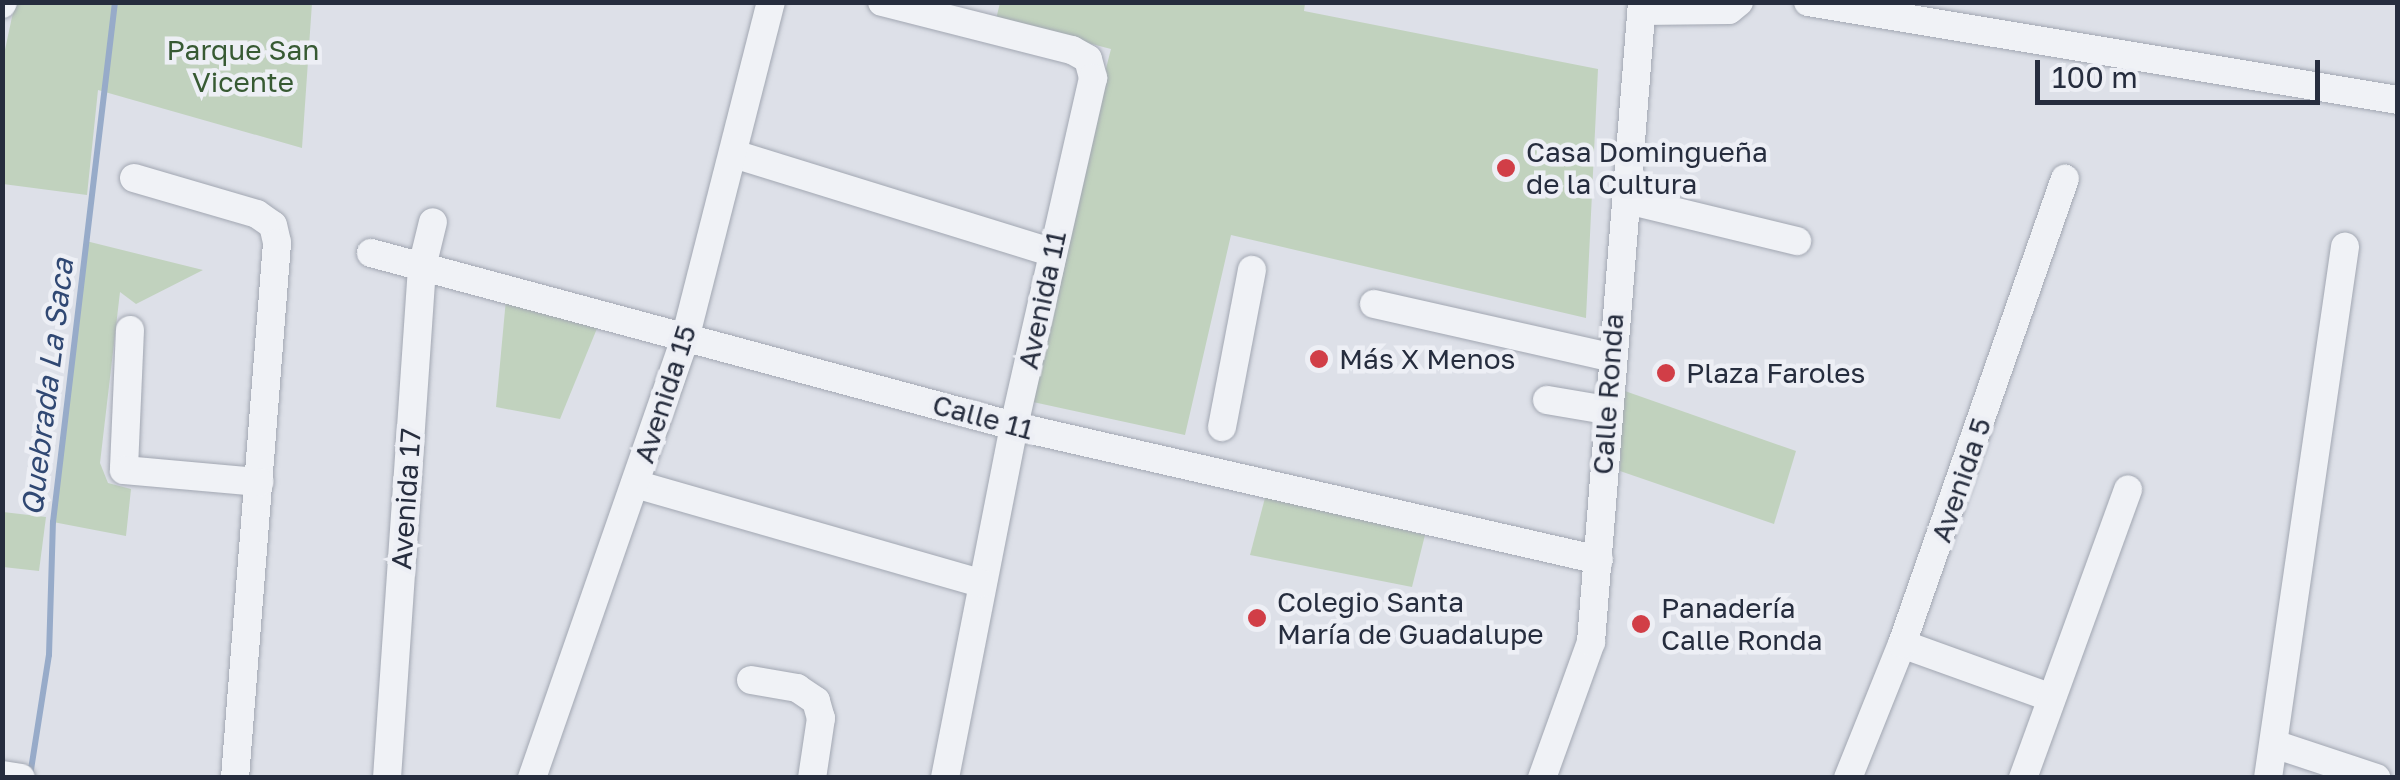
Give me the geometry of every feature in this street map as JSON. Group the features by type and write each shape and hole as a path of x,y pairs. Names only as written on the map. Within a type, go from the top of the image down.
{"street":[{"name":"Avenida 15","path":"532,778 686,335 772,2"},
{"name":"Avenida 11","path":"882,2 1088,59 1093,78 1014,426 945,778"},
{"path":"1642,7 1729,10 1739,2"},
{"path":"1808,2 2398,100"},
{"name":"Calle Ronda","path":"1542,778 1588,660 1599,560 1610,357 1642,7"},
{"path":"734,154 1052,252"},
{"path":"134,178 258,214 273,225 277,243 235,778"},
{"name":"Avenida 5","path":"1848,778 1902,644 2065,179"},
{"path":"1627,200 1797,241"},
{"name":"Avenida 17","path":"387,778 422,266 433,222"},
{"path":"2268,778 2344,246"},
{"name":"Calle 11","path":"371,252 1014,426 1599,560"},
{"path":"1222,427 1252,270"},
{"path":"1374,304 1610,357"},
{"path":"130,330 124,470 259,482"},
{"path":"1547,400 1606,410"},
{"path":"635,484 982,584"},
{"path":"2023,778 2128,489"},
{"path":"1902,644 2052,698"},
{"path":"751,680 796,688 816,701 822,718 812,778"},
{"path":"2274,744 2376,778"}],"green space":[{"name":"Parque San Vicente","path":"15,3 312,3 302,148 98,90 87,195 3,184 3,59"},
{"path":"1000,3 1305,3 1304,11 1598,69 1586,318 1231,235 1185,435 1033,402 1023,387 1111,49 996,19"},
{"path":"86,241 203,270 136,304 120,292 100,463 108,483 131,489 126,536 53,522"},
{"path":"506,299 598,326 560,419 496,407"},
{"path":"1622,390 1796,451 1774,524 1620,471"},
{"path":"1266,494 1425,535 1412,587 1250,555"},
{"path":"3,512 46,517 39,571 3,567"}],"waterway":[{"name":"Quebrada La Saca","path":"30,776 49,655 53,522 115,2"}],"place":[{"name":"Casa Domingueña de la Cultura","path":"1506,168"},
{"name":"Más X Menos","path":"1319,359"},
{"name":"Plaza Faroles","path":"1666,373"},
{"name":"Colegio Santa María de Guadalupe","path":"1257,618"},
{"name":"Panadería Calle Ronda","path":"1641,624"}]}
